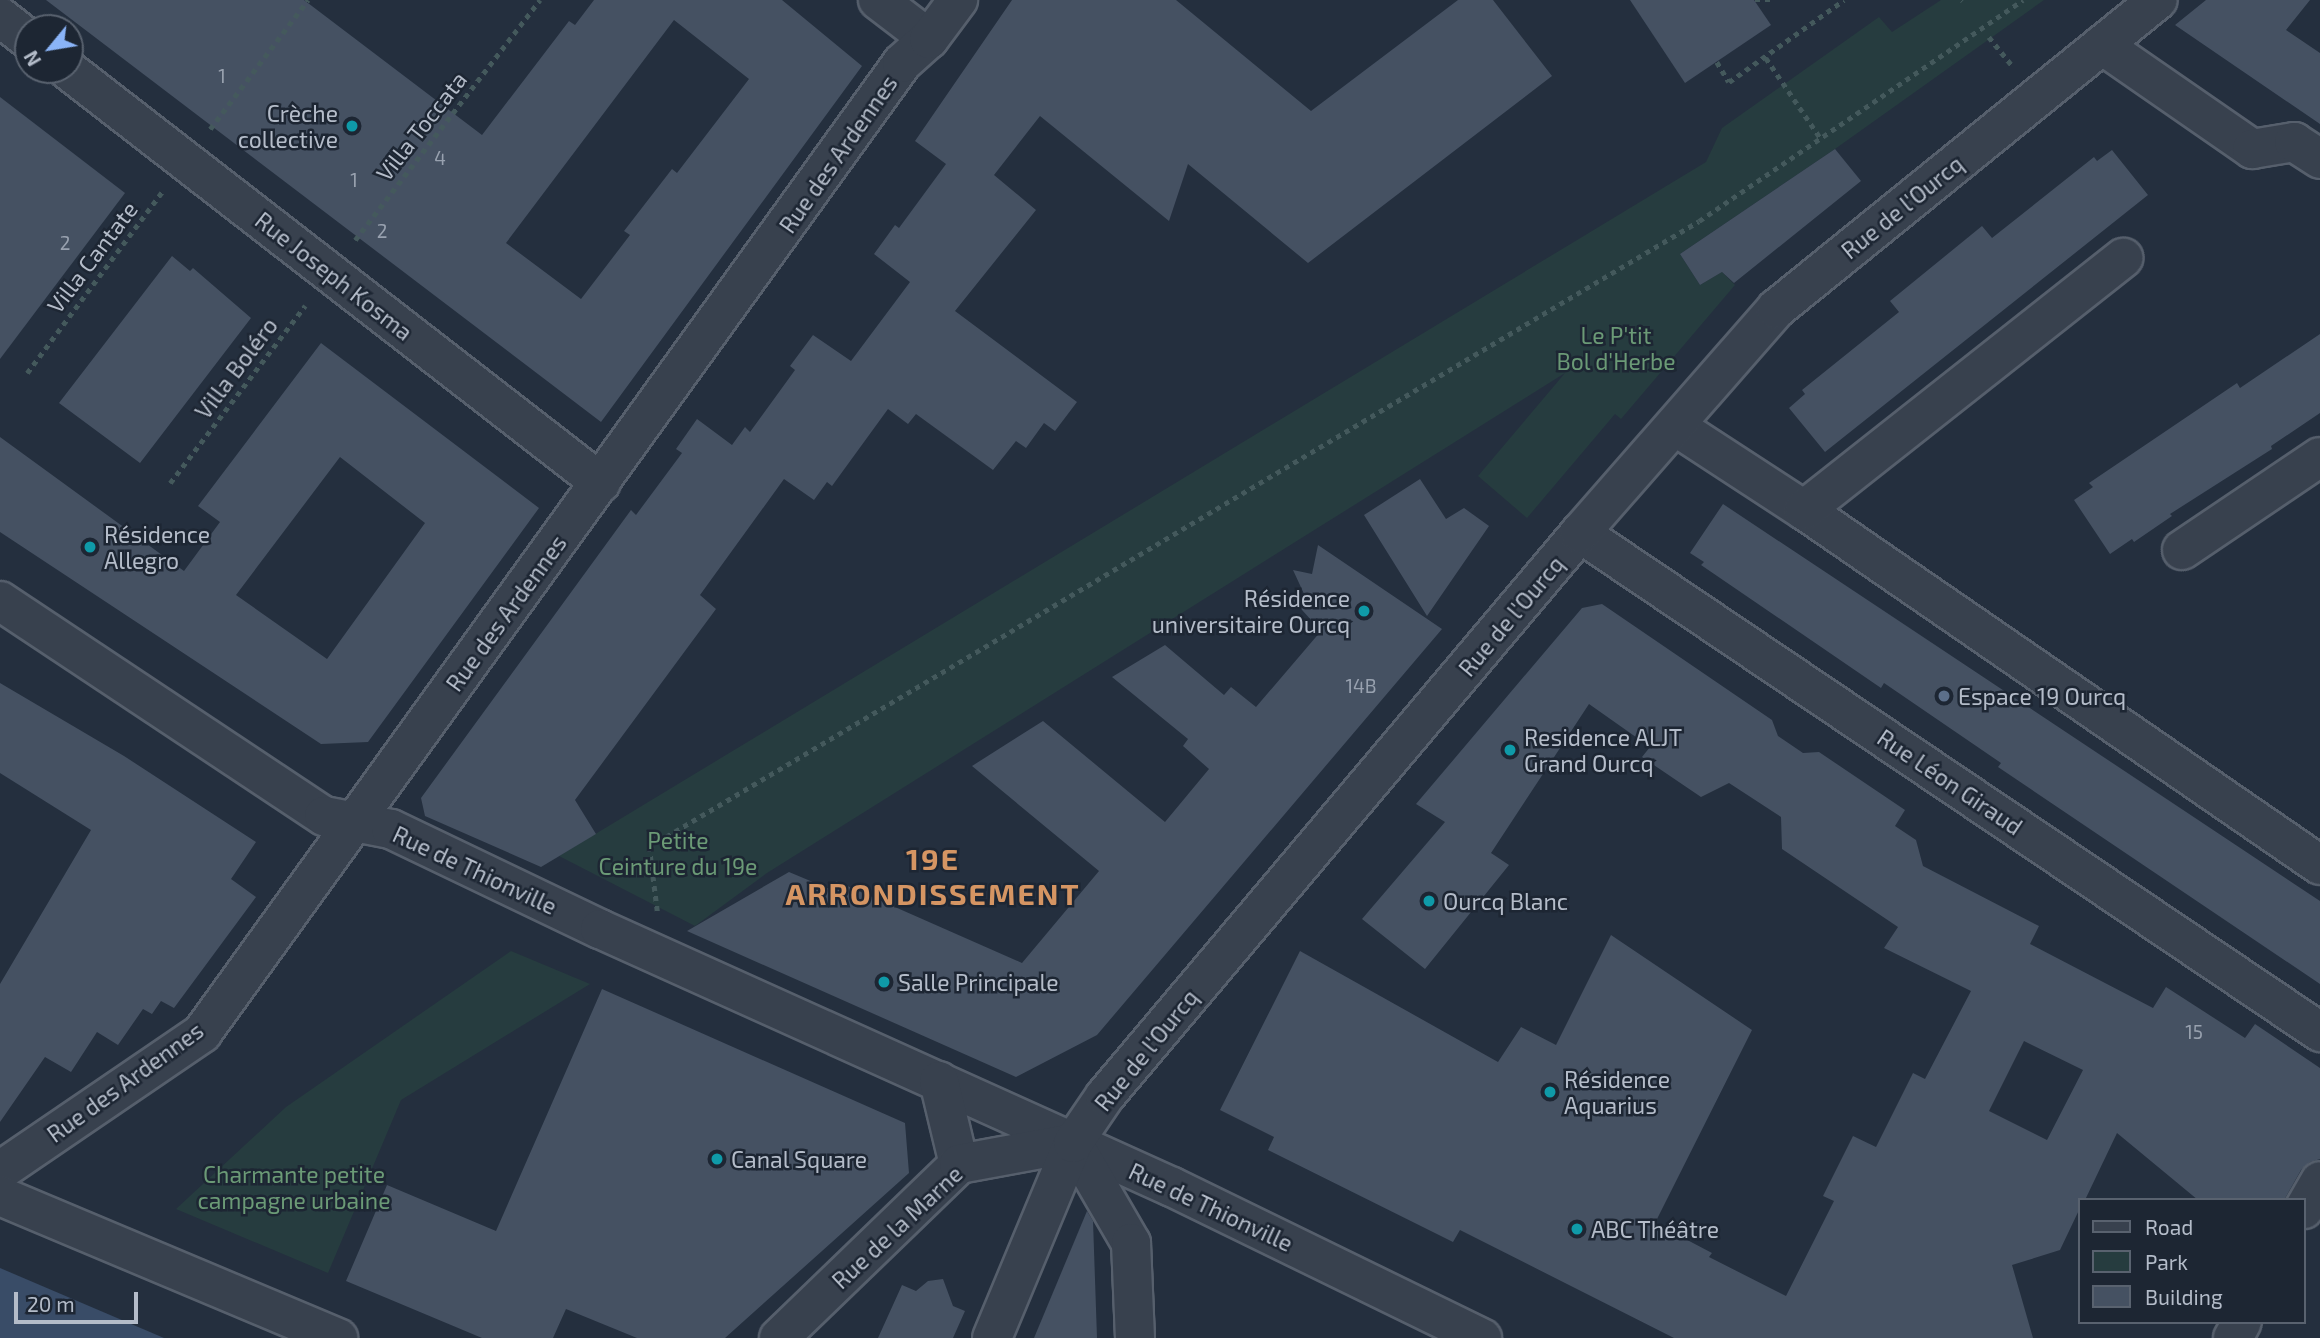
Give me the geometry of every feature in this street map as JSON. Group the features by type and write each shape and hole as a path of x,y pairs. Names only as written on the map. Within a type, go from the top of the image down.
{"street":[{"path":"878,0 929,39"},
{"name":"Rue des Ardennes","path":"0,1171 202,1033 902,63 929,39 958,0"},
{"name":"Rue de l'Ourcq","path":"992,1338 1073,1143 1105,1096 1580,533 1776,309 2158,0"},
{"path":"0,17 14,28"},
{"path":"2102,45 2252,149 2294,142 2320,159"},
{"name":"Rue Joseph Kosma","path":"84,82 601,483"},
{"path":"1804,510 2123,258"},
{"path":"1675,426 1804,510 2320,865"},
{"path":"2182,550 2320,457"},
{"name":"Rue Léon Giraud","path":"1580,533 2320,1032"},
{"name":"Rue de Thionville","path":"0,601 324,816 391,829 600,929 1171,1187 1482,1338"},
{"path":"939,1081 959,1164"},
{"path":"1073,1143 1131,1243 1135,1338"},
{"name":"Rue de la Marne","path":"779,1338 959,1164 1073,1143"},
{"path":"2306,1206 2320,1181"},
{"path":"0,1196 338,1338"}],"path":[{"name":"Villa Cantate","path":"27,373 308,0"},
{"name":"Villa Toccata","path":"330,273 540,0"},
{"path":"1755,0 1772,0"},
{"path":"1717,62 1729,82 1844,0"},
{"path":"658,908 649,847 1699,221 2023,0"},
{"path":"1989,37 2013,68"},
{"path":"1766,58 1821,139"},
{"name":"Villa Boléro","path":"170,483 330,273"}],"green space":[{"name":"Petite Ceinture du 19e","path":"1941,0 2044,0 1835,149 1680,254 1700,285 1722,272 1735,285 1621,419 1615,414 1527,518 1478,476 1565,373 767,873 695,926 559,856 1706,162 1722,128 1879,17 1892,32"},
{"name":"Charmante petite campagne urbaine","path":"511,951 590,984 401,1100 328,1273 176,1209 286,1107"}],"water":[{"path":"0,1268 164,1338 0,1338"}],"building":[{"path":"46,0 304,0 482,135 569,21 575,25 594,0 782,0 862,66 601,422 84,29 84,14 64,14","holes":["674,20 749,79 677,173 672,169 624,231 630,235 581,299 506,243"]},
{"path":"1012,0 1176,0 1311,111 1458,0 1493,0 1552,76 1308,263 1188,164 1169,221 1040,116 994,175 1036,210 955,311 1077,402 1055,431 1044,423 1026,448 1016,441 993,470 916,414 908,424 888,409 832,486 827,482 814,500 784,479 700,595 716,609 575,800 596,834 541,867 425,816 421,798 631,510 636,515 682,453 676,449 697,419 732,445 745,427 750,432 795,370 790,366 813,335 851,361 910,282 874,254 895,225 899,228 946,164 915,141"},
{"path":"1630,0 1754,0 1771,25 1685,83"},
{"path":"2206,0 2310,0 2286,30 2320,53 2320,124 2175,25"},
{"path":"0,97 125,193 0,359"},
{"path":"1835,149 1861,181 1734,283 1722,272 1700,285 1680,254"},
{"path":"2112,150 2148,195 1825,452 1789,408 1805,394 1802,390 1899,312 1890,301 1982,226 1992,238 2094,157 2097,161"},
{"path":"172,256 190,271 193,268 251,318 140,463 59,403"},
{"path":"2320,334 2320,413 2271,446 2272,449 2170,514 2172,516 2134,542 2132,539 2110,554 2074,500 2093,487 2089,483 2237,383 2240,388"},
{"path":"321,343 539,508 368,742 321,744 0,532 0,437 184,571 220,522 198,506","holes":["340,457 425,523 327,659 236,595"]},
{"path":"1420,479 1446,519 1464,508 1489,526 1427,616 1364,515"},
{"path":"1723,504 2320,901 2320,984 1998,767 2001,763 1884,683 1881,688 1701,565 1704,562 1690,553"},
{"path":"1318,545 1442,629 1097,1035 1016,1077 687,931 789,872 832,890 836,881 1022,963 1099,871 972,766 1043,721 1165,822 1209,769 1183,746 1188,739 1112,677 1165,645 1224,695 1231,687 1256,707 1321,631 1293,600 1305,596 1293,570 1312,574"},
{"path":"1602,604 1772,720 1778,736 1803,753 1819,752 1905,810 1895,826 1916,840 1923,866 2039,926 2030,944 2153,1008 2166,987 2245,1038 2255,1024 2320,1068 2320,1159 2310,1162 2301,1170 2285,1198 2196,1198 2117,1133 2086,1198 2078,1198 2078,1212 2060,1250 2012,1265 2033,1338 1674,1338 1460,1230 1453,1242 1268,1150 1274,1137 1220,1110 1300,951 1498,1062 1521,1027 1556,1045 1611,935 1752,1030 1655,1223 1712,1253 1709,1257 1786,1296 1834,1201 1823,1196 1853,1136 1876,1147 1913,1073 1925,1079 1971,991 1884,948 1898,927 1782,849 1781,817 1729,783 1701,797 1642,757 1650,747 1589,704 1491,853 1509,865 1425,969 1362,919 1445,822 1416,804 1582,608","holes":["2024,1041 2083,1070 2047,1140 1989,1111"]},
{"path":"0,683 124,756 256,842 231,879 256,897 174,1008 161,1001 152,1014 143,1009 118,1045 97,1032 71,1072 45,1057 0,1122 0,984 91,830 0,773"},
{"name":"Canal Square","path":"602,989 905,1123 909,1173 725,1338 637,1338 566,1309 553,1338 482,1338 346,1281 387,1185 496,1231"},
{"path":"1087,1211 1093,1221 1097,1338 1034,1338"},
{"path":"943,1279 953,1306 965,1311 953,1338 878,1338 902,1285 916,1291 928,1281"}],"place":[{"name":"Crèche collective","path":"352,126"},
{"name":"Résidence Allegro","path":"90,547"},
{"name":"Résidence universitaire Ourcq","path":"1364,611"},
{"name":"Espace 19 Ourcq","path":"1944,696"},
{"name":"Residence ALJT Grand Ourcq","path":"1510,750"},
{"name":"Ourcq Blanc","path":"1429,901"},
{"name":"Salle Principale","path":"884,982"},
{"name":"Résidence Aquarius","path":"1550,1092"},
{"name":"Canal Square","path":"717,1159"},
{"name":"ABC Théâtre","path":"1577,1229"}],"district":[{"name":"19E ARRONDISSEMENT","path":"933,875"}],"park label":[{"name":"Le P'tit Bol d'Herbe","path":"1616,348"}]}
